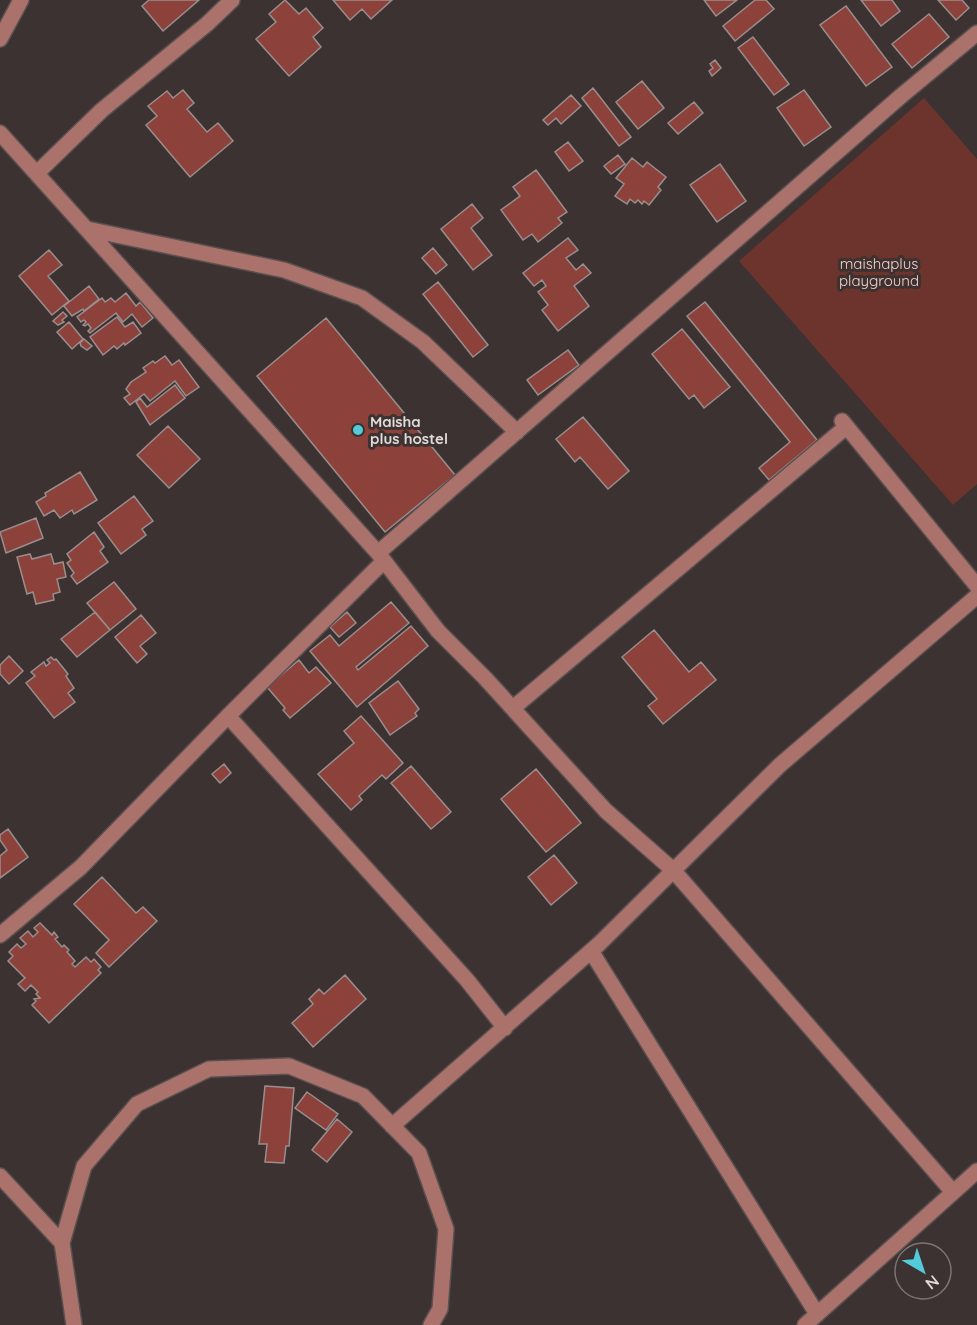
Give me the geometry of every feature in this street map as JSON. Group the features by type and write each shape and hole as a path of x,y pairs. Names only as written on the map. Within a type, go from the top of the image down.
{"street":[{"path":"0,39 21,0"},
{"path":"37,173 102,110 207,24 232,0"},
{"path":"0,935 81,867 381,557 517,432 901,96 977,33"},
{"path":"0,133 381,557 438,631 513,708 606,811 674,870 953,1192"},
{"path":"87,229 284,270 362,298 423,342 517,432"},
{"path":"513,708 844,424 977,586"},
{"path":"392,1126 591,951 780,765 977,596"},
{"path":"228,716 466,980 506,1028"},
{"path":"591,951 818,1314"},
{"path":"74,1325 62,1243 84,1166 136,1104 209,1069 289,1066 363,1096 419,1153 446,1229 440,1309 431,1325"},
{"path":"805,1325 977,1171"},
{"path":"0,1176 62,1243"}],"green space":[{"name":"maishaplus playground","path":"924,98 977,159 977,484 953,505 739,261"}],"building":[{"path":"149,0 199,0 163,31 142,6"},
{"path":"285,0 299,14 306,8 323,28 313,37 321,47 289,76 256,39 276,22 269,14"},
{"path":"333,0 392,0 371,19 362,9 350,20"},
{"path":"704,0 737,0 716,16"},
{"path":"755,0 766,0 774,9 735,41 723,26"},
{"path":"861,0 892,0 900,11 881,26"},
{"path":"938,0 962,0 969,8 956,20"},
{"path":"846,6 892,67 866,86 820,25"},
{"path":"929,14 949,37 912,68 892,44"},
{"path":"753,37 789,84 774,95 738,48"},
{"path":"715,60 721,68 712,76 709,71 713,68 710,64"},
{"path":"642,81 664,108 638,129 616,102"},
{"path":"593,88 631,137 619,146 582,98"},
{"path":"183,90 194,103 187,109 207,132 218,123 233,141 190,177 146,125 157,116 148,106 167,91 173,98"},
{"path":"804,90 831,127 804,146 777,108"},
{"path":"571,95 581,106 561,124 556,118 548,125 543,120"},
{"path":"694,102 703,113 678,134 668,123"},
{"path":"568,142 583,161 569,171 555,152"},
{"path":"618,155 625,164 611,174 604,166"},
{"path":"632,158 643,167 647,162 666,177 658,187 661,190 649,205 644,201 642,204 638,200 635,203 630,199 627,204 615,196 624,184 616,178"},
{"path":"720,164 746,201 717,222 690,185"},
{"path":"536,170 567,212 558,218 562,223 538,242 532,234 523,240 501,210 520,196 513,187"},
{"path":"472,204 483,218 471,228 492,255 473,270 441,229"},
{"path":"568,238 578,250 566,258 576,270 583,264 591,273 574,286 589,306 558,331 542,310 548,305 538,292 546,286 542,280 534,286 523,273"},
{"path":"433,248 447,265 436,274 422,258"},
{"path":"49,250 62,265 48,276 69,301 52,315 19,276"},
{"path":"438,282 488,345 473,357 423,294"},
{"path":"89,286 99,299 84,311 83,309 72,316 64,306"},
{"path":"126,293 136,306 140,302 153,318 142,327 132,314 123,322 116,313 90,333 88,331 91,328 88,324 83,325 86,322 84,320 81,322 77,317 102,298 105,302 111,298 115,302"},
{"path":"705,302 817,440 769,480 759,468 790,442 687,316"},
{"path":"63,312 67,316 62,320 64,322 58,325 53,321"},
{"path":"117,317 125,327 133,322 141,333 125,345 124,343 117,349 114,346 103,355 90,337"},
{"path":"326,318 455,475 385,532 257,376"},
{"path":"69,322 83,339 72,349 57,332"},
{"path":"682,329 730,387 704,408 694,395 689,399 652,354"},
{"path":"84,339 92,346 87,350 80,343"},
{"path":"568,350 579,365 538,395 527,380"},
{"path":"165,356 172,365 179,360 199,387 186,396 175,381 150,401 144,394 130,405 124,398 130,394 126,389 131,382 146,372 143,368"},
{"path":"175,385 185,398 150,425 136,402 140,398 147,407"},
{"path":"583,417 629,471 608,489 580,457 575,462 556,439"},
{"path":"168,426 200,459 169,488 137,455"},
{"path":"80,472 97,500 74,514 72,510 60,518 54,510 44,516 36,502 46,496 45,493"},
{"path":"134,496 153,521 142,529 146,535 121,554 98,523"},
{"path":"36,518 43,538 6,553 0,532"},
{"path":"94,532 104,547 100,551 108,562 77,584 71,576 74,573 67,563 71,560 67,554"},
{"path":"30,554 32,559 51,554 54,564 63,562 66,577 57,579 60,592 53,594 54,600 36,604 33,592 27,594 17,557"},
{"path":"114,582 136,609 110,630 87,603"},
{"path":"391,602 409,623 356,667 358,670 411,626 428,646 357,707 310,651 330,635 339,646"},
{"path":"95,612 110,630 77,657 61,639"},
{"path":"347,612 356,623 339,637 330,627"},
{"path":"141,615 156,633 140,646 147,654 137,663 115,637"},
{"path":"654,630 689,672 701,662 716,680 663,724 648,706 657,699 622,657"},
{"path":"9,656 23,671 9,684 0,674 0,665"},
{"path":"51,657 56,659 68,674 66,676 74,688 68,693 75,702 54,718 26,683 35,676 31,672 44,662 46,666 50,663 47,660"},
{"path":"299,660 309,673 316,667 331,683 290,718 283,710 285,708 267,687"},
{"path":"398,681 419,709 415,713 417,716 390,735 369,703"},
{"path":"361,716 403,763 386,779 382,775 359,796 362,800 351,810 318,774 354,743 344,731"},
{"path":"224,764 231,773 220,783 212,774"},
{"path":"411,766 451,812 431,829 391,783"},
{"path":"536,769 581,823 546,852 501,799"},
{"path":"8,829 28,857 0,878 0,856 7,850 0,840 0,835"},
{"path":"554,855 577,883 551,905 528,877"},
{"path":"102,877 136,913 143,907 157,921 109,967 96,953 109,940 74,904"},
{"path":"40,923 52,935 54,932 58,937 55,939 62,947 64,945 69,950 67,952 75,961 72,964 75,967 86,957 91,962 94,959 101,967 98,970 101,973 49,1023 32,1005 36,1001 34,999 40,998 36,994 38,992 31,985 25,991 18,984 25,978 8,961 13,956 9,952 17,944 21,948 26,944 20,938 28,931 33,937 38,932 34,928"},
{"path":"345,975 366,999 313,1047 292,1023 313,1004 309,999 319,989 324,994"},
{"path":"265,1086 294,1088 289,1146 286,1146 284,1163 265,1162 267,1144 259,1144"},
{"path":"307,1092 338,1114 326,1130 295,1108"},
{"path":"337,1119 352,1132 327,1162 312,1150"}],"place":[{"name":"Maisha plus hostel","path":"358,430"}]}
